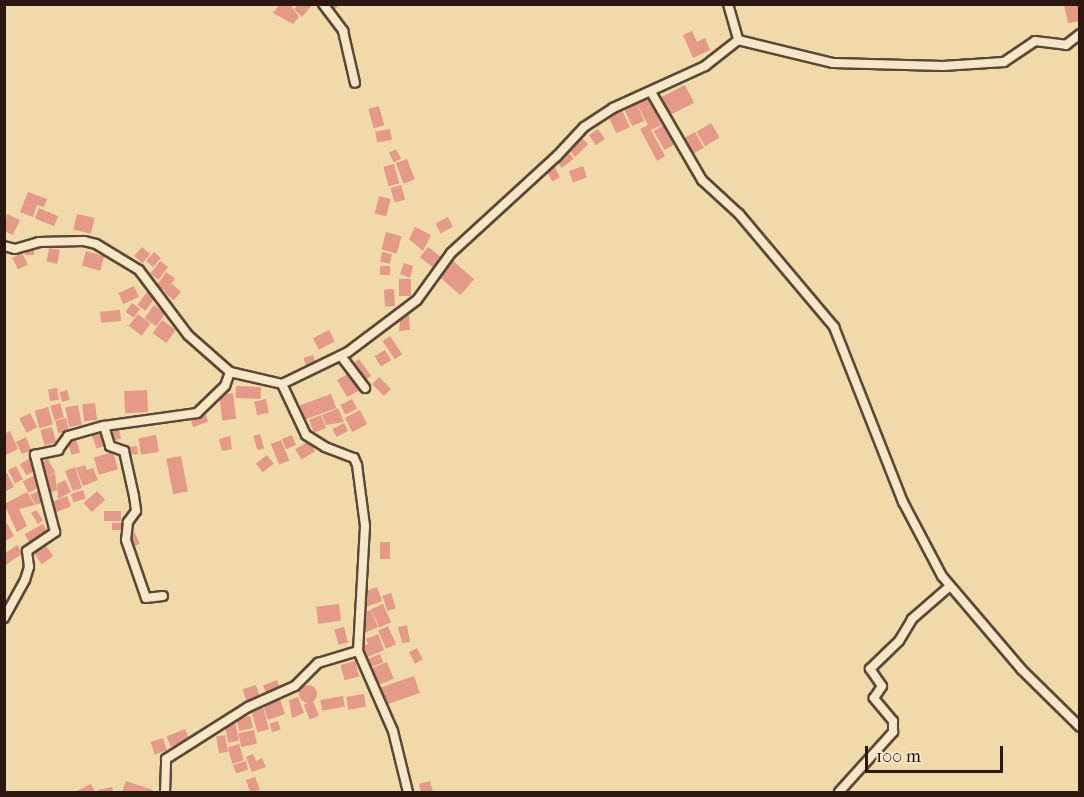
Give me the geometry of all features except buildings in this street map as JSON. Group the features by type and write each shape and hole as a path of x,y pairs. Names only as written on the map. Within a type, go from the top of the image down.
{"street":[{"path":"324,4 343,30 355,82"},
{"path":"728,4 738,40"},
{"path":"738,40 812,59 860,64 943,66 1004,62 1021,53 1035,41 1066,45 1080,34"},
{"path":"4,246 15,249 39,242 84,241 127,260 188,335 230,372 282,384 341,356 423,295 451,253 557,156 584,127 705,66 738,40"},
{"path":"651,92 702,180 739,214 829,319 903,502 930,557 950,586 1022,670 1080,727"},
{"path":"341,356 365,388"},
{"path":"4,618 25,580 29,567 27,551 55,532 34,457 58,450 68,436 104,426 197,413 225,386 230,372"},
{"path":"282,384 306,435 325,447 354,458 357,465 365,526 358,651 393,731 408,792"},
{"path":"104,426 110,446 124,451 136,511 128,522 126,540 146,598 163,596"},
{"path":"839,792 893,732 893,721 874,699 882,686 870,669 899,641 912,619 950,586"},
{"path":"165,792 166,759 249,707 295,686 318,663 358,651"}]}
